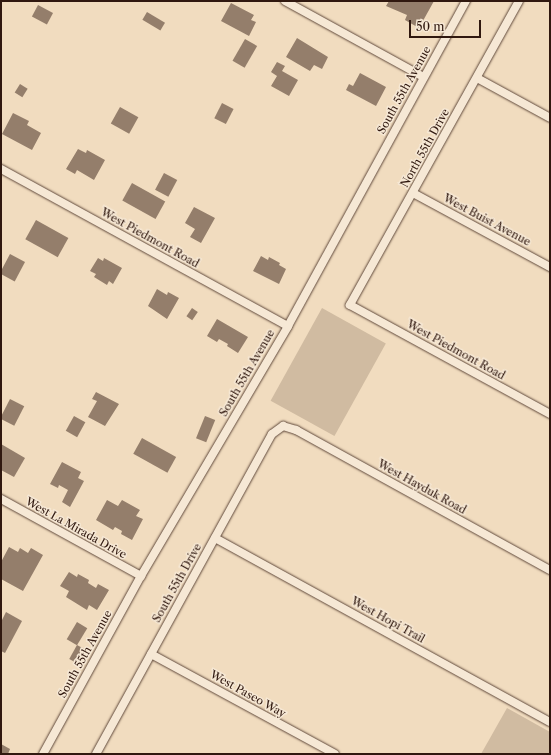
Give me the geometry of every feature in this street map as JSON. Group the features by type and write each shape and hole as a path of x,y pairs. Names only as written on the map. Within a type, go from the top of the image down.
{"street":[{"path":"285,1 423,77"},
{"name":"South 55th Avenue","path":"43,754 141,576 288,326 423,77 466,1"},
{"name":"North 55th Drive","path":"350,305 519,1"},
{"path":"476,78 550,118"},
{"name":"West Piedmont Road","path":"1,169 288,326"},
{"name":"West Buist Avenue","path":"412,193 550,267"},
{"name":"West Piedmont Road","path":"350,305 550,414"},
{"name":"South 55th Drive","path":"96,754 272,434 283,426"},
{"name":"West Hayduk Road","path":"283,426 296,430 550,570"},
{"name":"West La Mirada Drive","path":"1,499 141,576"},
{"name":"West Hopi Trail","path":"215,538 550,722"},
{"name":"West Paseo Way","path":"151,654 335,754"}],"shaded area":[{"path":"322,308 386,343 334,436 271,401"},
{"path":"507,708 550,732 550,754 481,754"}],"building":[{"path":"389,1 434,1 419,28 405,20 407,15 386,6"},
{"path":"231,3 254,15 251,20 256,22 249,36 221,21"},
{"path":"38,5 53,13 47,24 32,16"},
{"path":"147,12 165,23 160,31 142,20"},
{"path":"297,38 328,57 322,69 314,65 310,71 286,57"},
{"path":"245,39 257,46 245,68 232,61"},
{"path":"277,62 285,66 282,71 298,80 289,96 271,86 277,76 271,72"},
{"path":"360,73 386,87 376,106 346,90 349,84 353,86"},
{"path":"20,84 28,89 22,97 15,92"},
{"path":"222,103 234,109 226,124 214,118"},
{"path":"120,107 138,117 129,134 111,124"},
{"path":"13,113 29,121 27,125 41,133 32,150 2,134"},
{"path":"78,149 86,153 87,150 105,160 94,180 77,170 75,174 66,169"},
{"path":"164,173 177,180 168,197 155,190"},
{"path":"132,183 165,201 156,219 122,200"},
{"path":"194,207 215,218 201,243 190,237 195,229 185,223"},
{"path":"36,220 68,238 58,257 25,239"},
{"path":"10,254 25,262 15,281 1,274 1,271"},
{"path":"261,256 268,260 269,257 280,263 279,265 286,269 279,284 253,271"},
{"path":"98,258 103,261 104,258 122,268 113,284 109,281 107,285 94,277 96,274 90,271"},
{"path":"157,289 167,295 168,292 179,298 167,319 148,306"},
{"path":"192,308 198,312 192,320 186,316"},
{"path":"217,319 248,337 238,353 227,346 228,344 219,339 217,342 207,336"},
{"path":"96,392 119,404 105,426 88,417 97,401 92,399"},
{"path":"10,399 24,406 14,426 1,419"},
{"path":"74,416 85,422 77,437 66,431"},
{"path":"205,416 215,420 206,442 196,438"},
{"path":"142,438 176,457 167,473 133,454"},
{"path":"1,444 25,458 14,477 1,470"},
{"path":"62,462 81,472 78,478 84,481 70,507 62,502 68,490 59,485 58,488 50,484"},
{"path":"107,500 118,506 122,500 140,510 136,516 143,519 132,540 121,534 122,531 115,527 113,530 96,520"},
{"path":"9,547 18,552 20,548 28,553 31,548 43,555 23,591 1,579 1,562"},
{"path":"69,572 77,577 78,574 89,580 88,583 96,588 98,584 109,590 97,610 89,605 87,610 66,597 69,591 60,586"},
{"path":"6,612 22,621 5,653 1,651 1,622"},
{"path":"77,622 87,628 77,645 67,639"},
{"path":"77,645 86,650 78,664 69,659"},
{"path":"1,744 10,749 8,754 1,754"}]}
